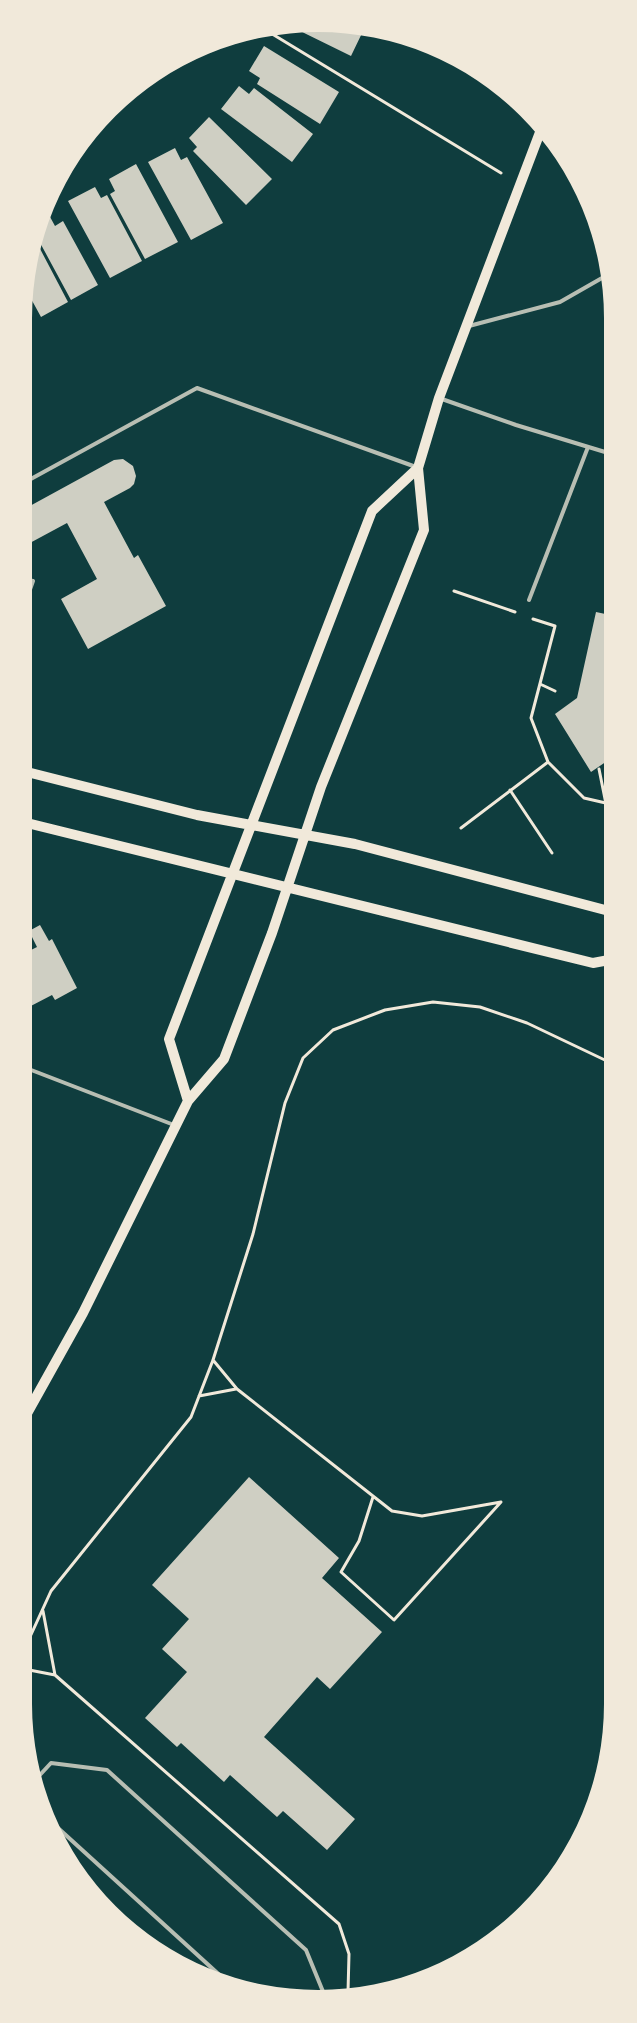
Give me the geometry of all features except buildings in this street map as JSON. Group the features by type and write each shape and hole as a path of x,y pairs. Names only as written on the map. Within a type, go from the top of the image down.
{"main road":[{"path":"32,1404 83,1313 188,1101 224,1059 272,933 321,787 424,530 418,468 439,398 539,136"},
{"path":"188,1101 169,1039 372,511 418,468"},
{"path":"32,773 196,815 354,844 604,910"},
{"path":"32,824 181,859 287,888 593,962 604,961"}],"lane":[{"path":"466,326 560,302 602,278"},
{"path":"32,478 197,388 418,468"},
{"path":"439,398 604,452"},
{"path":"529,600 588,447"},
{"path":"32,1071 176,1126"},
{"path":"41,1774 51,1763 107,1770 306,1950 322,1990"},
{"path":"63,1832 215,1971"}],"path":[{"path":"275,36 520,184"},
{"path":"454,591 518,614"},
{"path":"527,617 555,626 531,718 548,762 584,798 604,803"},
{"path":"540,684 555,691"},
{"path":"461,828 548,762"},
{"path":"599,769 604,788"},
{"path":"510,790 552,853"},
{"path":"32,1633 52,1591 191,1417 213,1360 253,1234 285,1103 303,1058 333,1030 385,1010 433,1002 480,1007 527,1023 604,1060"},
{"path":"213,1360 237,1389 392,1511 422,1516 501,1502 394,1620 341,1572 359,1541 373,1497"},
{"path":"199,1396 237,1389"},
{"path":"43,1610 55,1674"},
{"path":"32,1670 55,1674 339,1924 349,1954 348,1989"}]}
